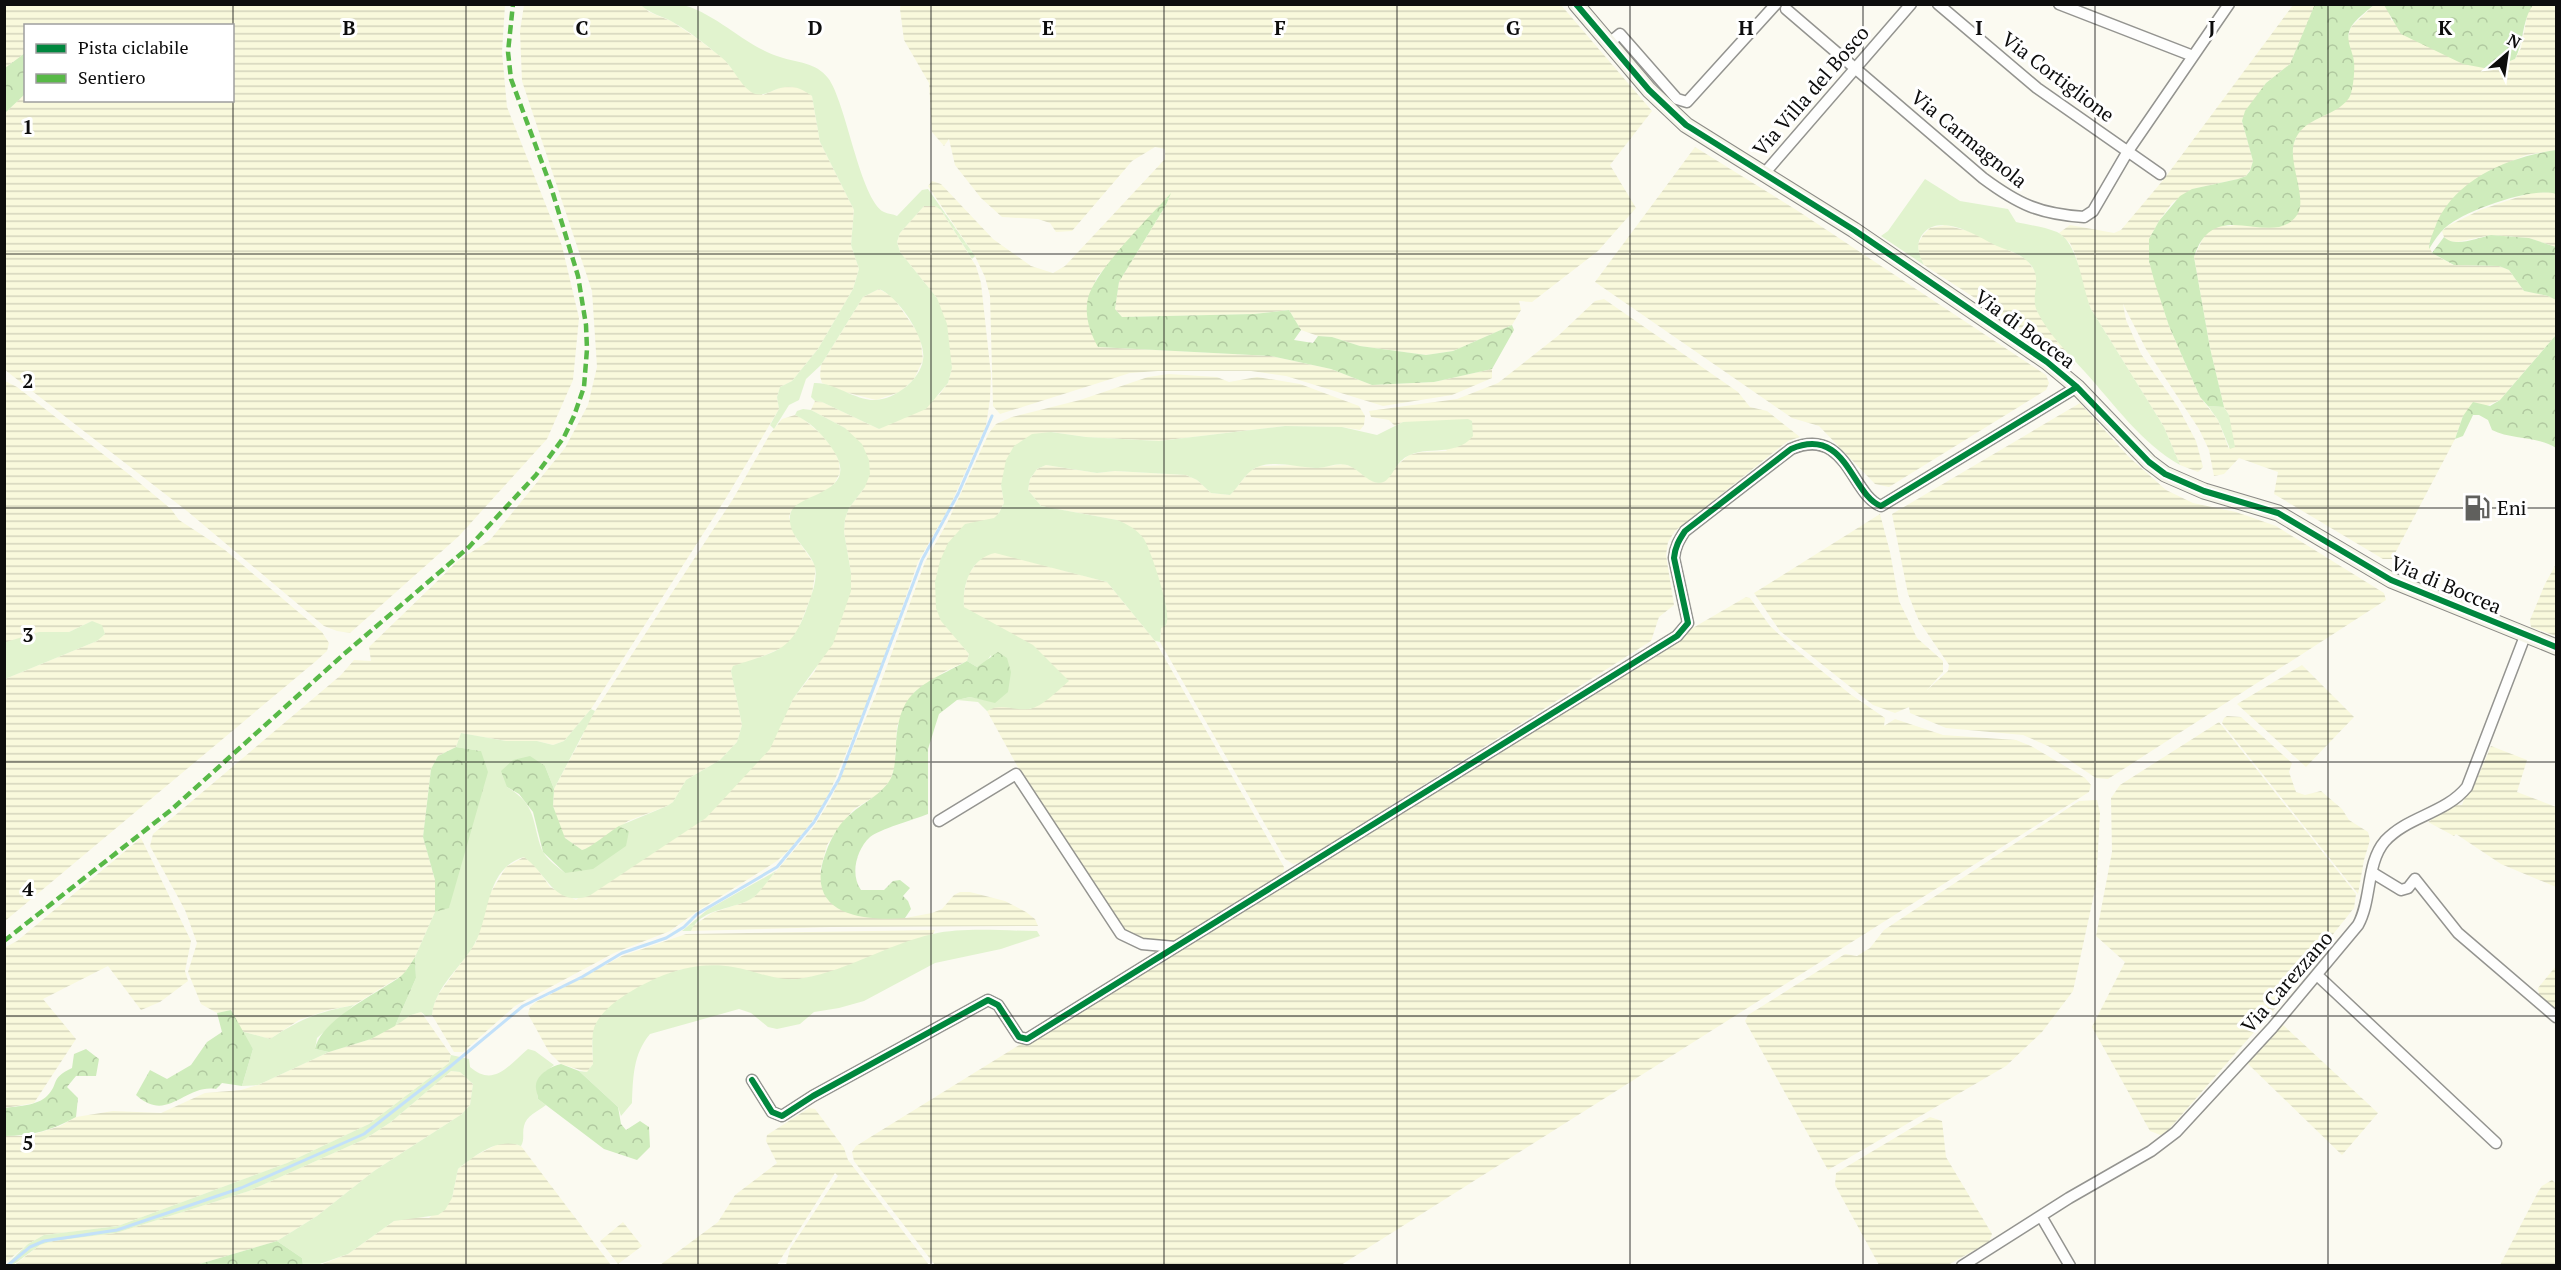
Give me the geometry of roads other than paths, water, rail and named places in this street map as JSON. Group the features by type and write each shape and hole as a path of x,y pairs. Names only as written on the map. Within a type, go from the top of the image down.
{"street":[{"name":"Via di Boccea","path":"1576,4 1649,90 1677,118 1701,136 1866,238 2047,362 2077,387 2149,462 2165,474 2204,491 2278,513 2385,577 2556,647"},
{"name":"Via Villa del Bosco","path":"1763,174 1911,4"},
{"name":"Via Cortiglione","path":"1938,4 2037,88 2160,174"},
{"path":"2059,4 2081,8 2193,56"},
{"name":"Via Carmagnola","path":"1781,7 1983,178 2014,200 2033,208 2088,216 2128,151 2229,4"},
{"path":"1609,43 1620,34 1677,99 1688,102 1781,7"},
{"path":"752,1080 772,1112 782,1116 813,1096 985,1001 992,1001 998,1005 1018,1035 1022,1039 1027,1038 1677,636 1688,623 1674,558 1675,548 1680,539 1685,531 1791,449 1808,444 1820,446 1839,456 1870,499 1881,506 2077,387"},
{"name":"Via Carezzano","path":"1962,1266 2151,1151 2176,1132 2272,1028 2358,925 2365,910 2380,850 2390,837 2451,803 2467,787 2525,636"},
{"path":"939,821 1016,774 1120,934 1142,945 1175,947"},
{"path":"2373,873 2401,890 2408,888 2415,879 2458,933 2556,1017"},
{"path":"2317,975 2496,1143"},
{"path":"2041,1216 2070,1266"}],"waterway":[{"path":"7,1266 30,1247 44,1241 117,1230 241,1188 364,1134 523,1006 582,977 622,953 666,938 684,927 697,914 777,867 814,822 839,779 922,560 958,494 992,416"}],"place":[{"name":"Eni","path":"2477,508"}]}
